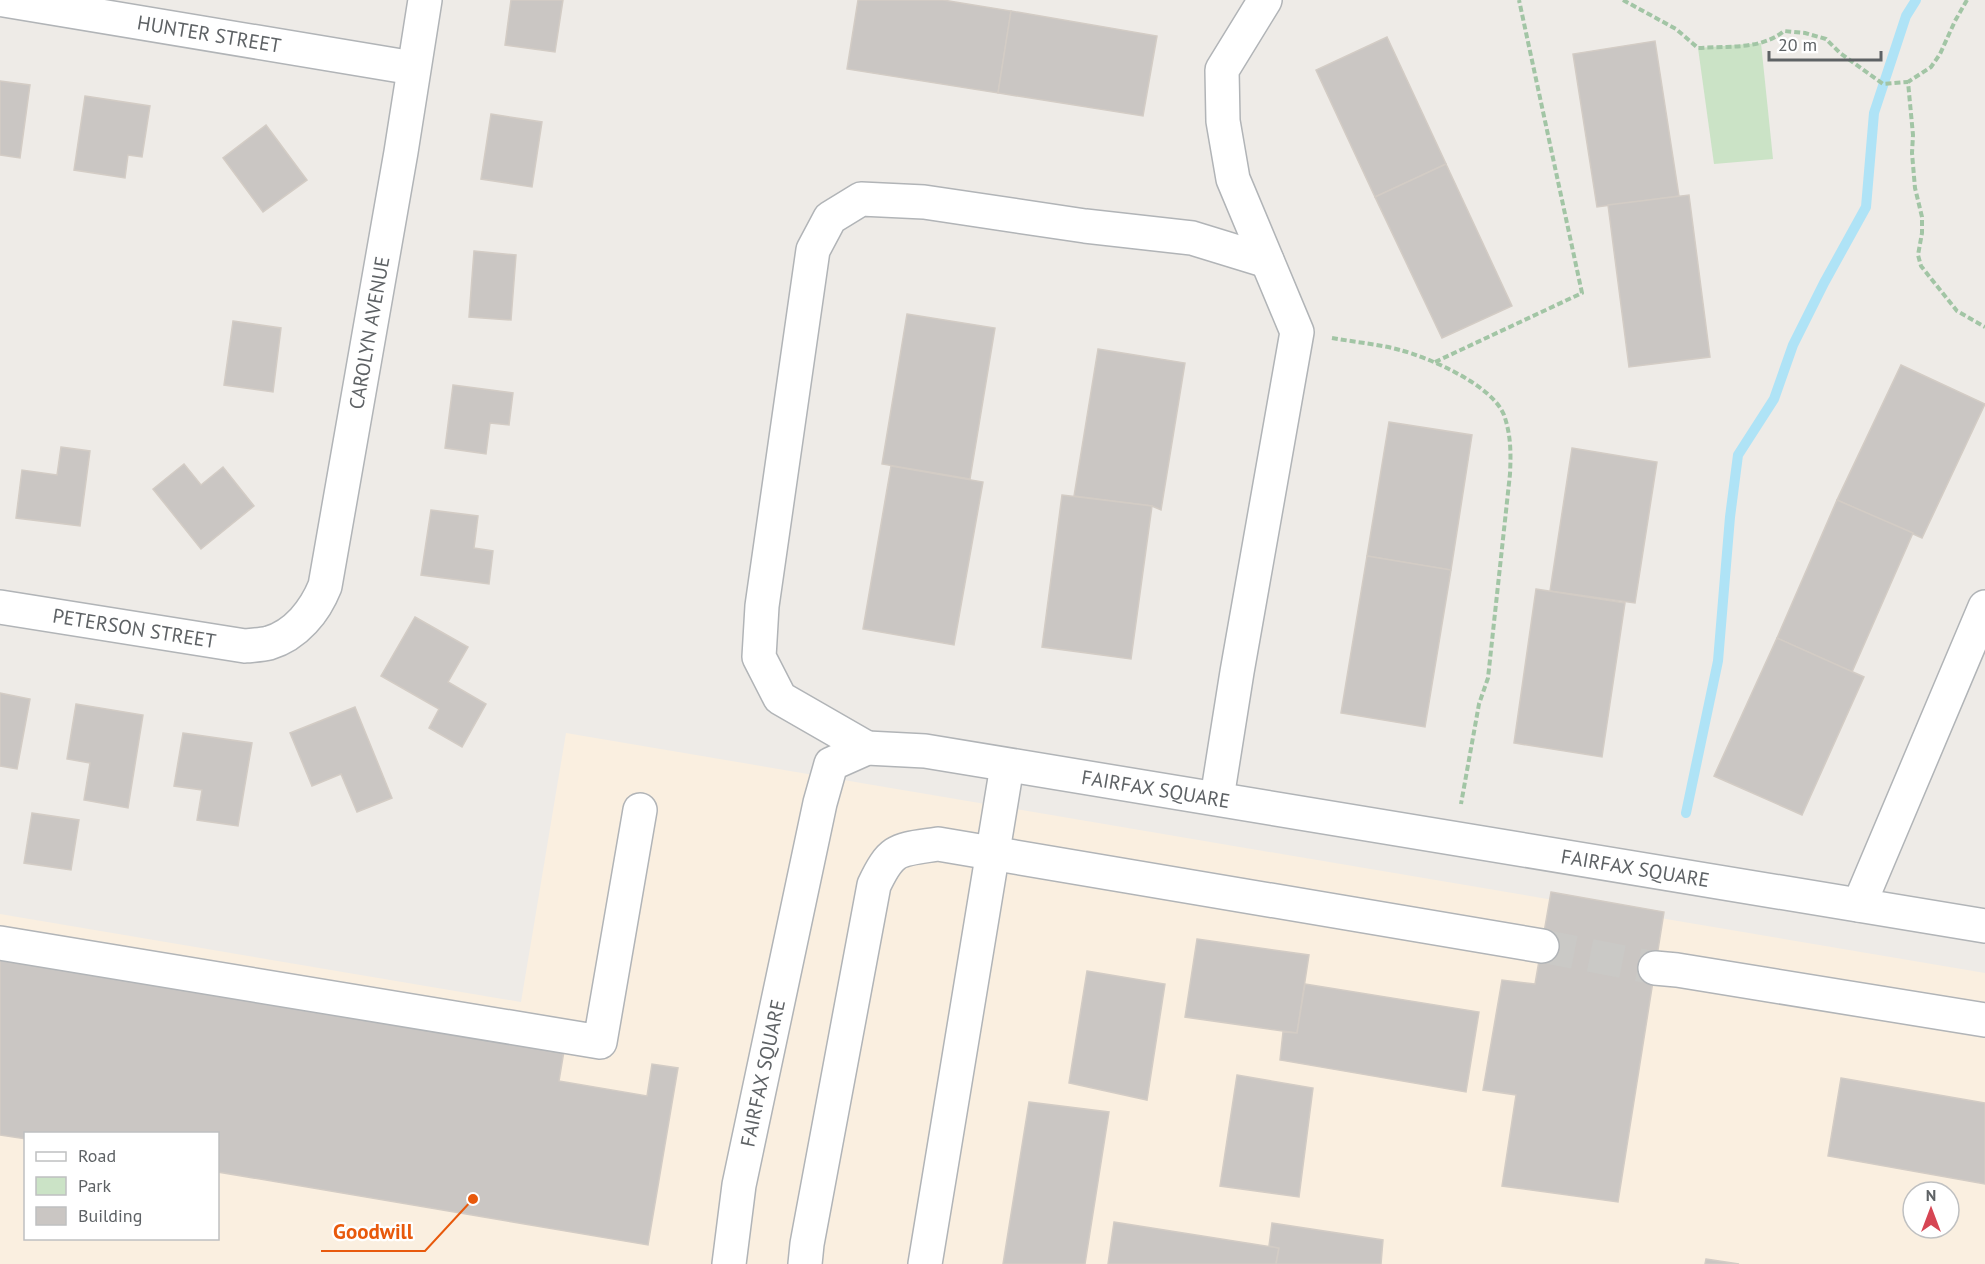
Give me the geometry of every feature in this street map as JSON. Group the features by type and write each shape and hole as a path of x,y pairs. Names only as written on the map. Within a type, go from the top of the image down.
{"street":[{"name":"HUNTER STREET","path":"4,0 413,68"},
{"name":"CAROLYN AVENUE","path":"271,642 299,627 319,602 325,586 401,152 425,0"},
{"path":"1217,798 1297,332 1233,179 1223,120 1222,70 1264,0"},
{"path":"867,748 780,698 759,657 762,606 813,250 830,218 861,199 924,202 1085,226 1192,238 1267,261"},
{"name":"PETERSON STREET","path":"0,607 245,646 271,642"},
{"path":"1859,905 1985,607"},
{"name":"FAIRFAX SQUARE","path":"729,1264 739,1185 820,803 831,764 867,748 926,751 1985,926"},
{"path":"925,1264 1007,766"},
{"path":"0,943 600,1042 640,810"},
{"path":"805,1264 874,885 884,865 900,849 938,844 1542,946"},
{"path":"1655,968 1985,1020"}],"path":[{"path":"1434,362 1582,293 1519,0"},
{"path":"1623,0 1676,29 1698,48 1761,43 1774,39 1784,31 1805,33 1826,39 1883,84 1908,82 1932,67 1967,0"},
{"path":"1908,82 1915,188 1922,217 1918,255 1921,266 1957,311 1985,327"},
{"path":"1297,332 1401,350 1434,362 1479,386 1503,412 1512,442 1488,678 1479,704 1455,838"}],"shaded area":[{"path":"566,733 1985,973 1985,1264 0,1264 0,914 521,1002"}],"green space":[{"path":"1761,43 1773,159 1714,164 1698,48"}],"building":[{"path":"511,0 563,0 555,52 505,45"},
{"path":"858,0 943,0 1011,11 998,93 847,69"},
{"path":"1011,11 1157,36 1143,116 998,93"},
{"path":"1387,37 1446,164 1375,197 1316,70"},
{"path":"1655,41 1679,196 1597,207 1573,54"},
{"path":"0,81 30,85 20,158 0,155"},
{"path":"85,96 150,106 142,157 128,155 125,178 74,170"},
{"path":"491,114 542,122 532,187 481,179"},
{"path":"266,125 307,180 263,212 223,158"},
{"path":"1446,164 1512,306 1442,338 1375,197"},
{"path":"1689,195 1710,357 1629,367 1608,205"},
{"path":"474,251 516,255 511,320 469,317"},
{"path":"907,314 995,328 970,479 882,464"},
{"path":"233,321 281,328 273,392 224,385"},
{"path":"1098,349 1185,363 1161,510 1152,506 1074,496"},
{"path":"1901,365 1985,404 1922,538 1837,500"},
{"path":"453,385 513,393 509,425 490,423 486,454 445,448"},
{"path":"1389,422 1472,435 1451,570 1367,556"},
{"path":"61,447 90,451 80,526 16,518 22,470 57,475"},
{"path":"1572,448 1657,462 1635,603 1550,591"},
{"path":"184,464 201,485 223,467 254,506 201,549 153,489"},
{"path":"891,466 983,482 954,645 863,629"},
{"path":"1062,495 1152,506 1131,659 1042,647"},
{"path":"1837,500 1913,533 1852,672 1777,638"},
{"path":"431,510 478,516 474,548 493,551 489,584 421,575"},
{"path":"1367,556 1451,570 1425,727 1341,713"},
{"path":"1536,589 1625,603 1602,757 1514,743"},
{"path":"415,617 468,647 448,682 486,704 462,747 429,728 439,709 381,676"},
{"path":"1777,638 1864,677 1802,815 1714,776"},
{"path":"0,693 30,699 17,769 0,766"},
{"path":"76,704 143,715 128,808 84,800 90,763 67,759"},
{"path":"355,707 392,798 357,812 341,774 312,786 290,733"},
{"path":"183,733 252,743 238,826 197,820 202,790 174,786"},
{"path":"32,813 79,820 71,870 24,863"},
{"path":"1551,892 1664,912 1618,1202 1502,1186 1516,1095 1483,1090 1502,980 1535,984"},
{"path":"1197,939 1309,955 1297,1033 1185,1017"},
{"path":"0,956 564,1051 559,1081 647,1096 652,1064 678,1068 648,1245 219,1172 219,1132 24,1132 24,1139 0,1135"},
{"path":"1087,971 1165,984 1147,1100 1069,1083"},
{"path":"1305,984 1479,1012 1466,1092 1280,1060 1283,1032 1297,1033"},
{"path":"1237,1075 1313,1088 1299,1197 1220,1186"},
{"path":"1841,1078 1985,1103 1985,1184 1828,1156"},
{"path":"1029,1102 1109,1112 1085,1264 1003,1264"},
{"path":"1114,1222 1279,1248 1276,1264 1108,1264"},
{"path":"1272,1223 1383,1240 1381,1264 1276,1264 1279,1248 1269,1246"},
{"path":"1706,1259 1739,1264 1705,1264"}],"waterway":[{"path":"1686,813 1718,661 1730,517 1738,455 1774,399 1793,345 1866,207 1874,113 1906,16 1916,0"}],"tunnel":[{"path":"1542,946 1655,968"}],"place":[{"name":"Goodwill","path":"473,1199"}]}
